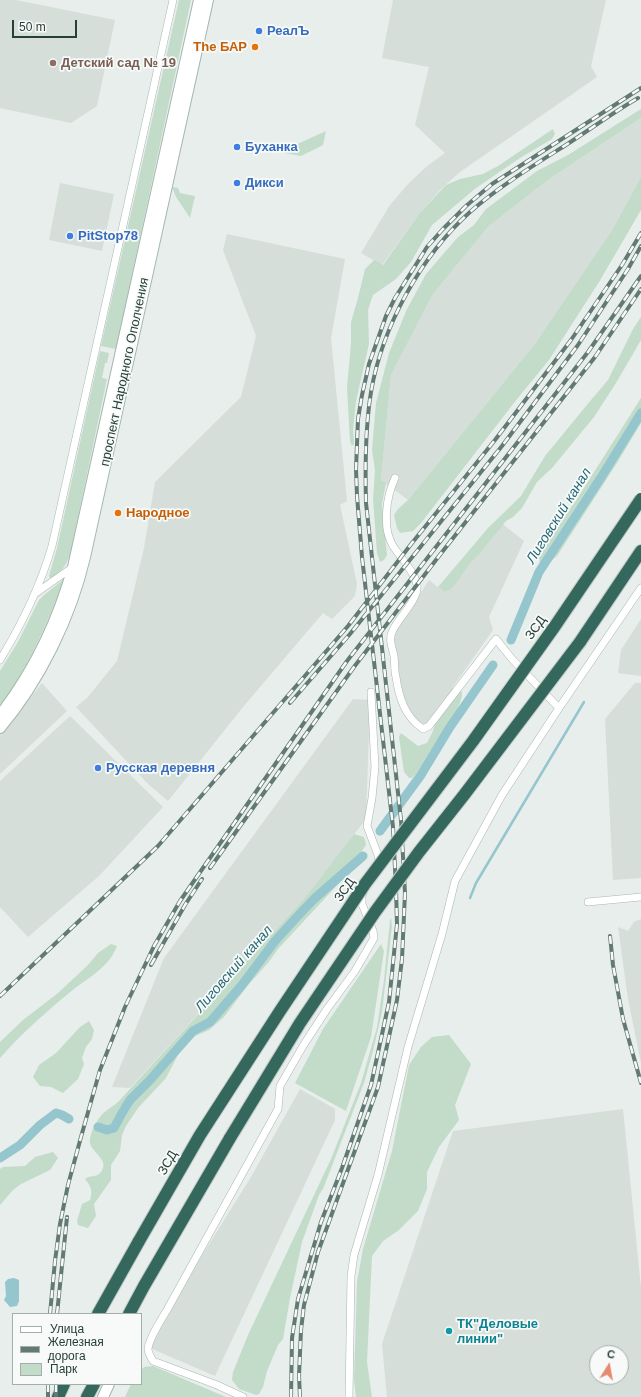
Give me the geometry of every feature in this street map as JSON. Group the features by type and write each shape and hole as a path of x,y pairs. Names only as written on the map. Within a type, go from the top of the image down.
{"highway":[{"name":"ЗСД","path":"99,1313 200,1136 275,1018 365,884 477,734 555,626 641,500"},
{"path":"130,1313 230,1138 300,1023 371,918 419,852 580,642 641,551"},
{"path":"58,1397 64,1385"},
{"path":"87,1397 93,1385"}],"main road":[{"name":"проспект Народного Ополчения","path":"0,715 20,688 36,659 64,599 73,567 199,0"},
{"name":"проспект Народного Ополчения","path":"0,728 17,706 38,674 57,635 76,588 86,550 208,0"},
{"path":"136,1313 144,1286"},
{"path":"103,1397 109,1385"}],"street":[{"path":"0,660 36,594 52,546 173,0"},
{"path":"395,478 388,498 388,531 392,545 415,579 417,586 416,594 393,630 390,640 394,656 395,676 399,695 414,724 423,729 429,726 496,639 512,659 559,708"},
{"path":"36,594 73,567"},
{"path":"349,1397 351,1276 354,1255 378,1175 406,1054 442,934 455,881 502,795 641,588"},
{"path":"243,1397 218,1385 153,1360 148,1349 166,1310 278,1109 280,1086 311,1034 355,970 374,938 373,931 364,912 362,896 364,890 376,874 379,864 378,855 367,826 375,767 371,692"},
{"path":"588,902 641,897"}],"shaded area":[{"name":"Детский сад № 19","path":"0,0 16,0 115,20 97,106 71,123 0,108"},
{"path":"393,0 606,0 591,66 597,77 460,172 441,189 419,214 382,265 361,253 390,205 408,184 426,167 445,153 415,125 429,67 382,58"},
{"path":"641,118 641,177 612,230 534,345 408,500 381,480 391,375 433,294 489,226 548,180"},
{"path":"60,183 114,194 102,251 49,240"},
{"path":"227,234 345,259 331,338 347,501 340,505 357,584 355,596 332,619 323,613 243,707 168,801 147,783 76,707 87,698 117,661 144,548 155,482 241,397 256,336 223,250"},
{"path":"500,522 524,541 489,617 493,630 424,728 415,722 401,695 391,639 429,580 444,592"},
{"path":"641,619 641,676 618,673 621,650"},
{"path":"42,683 67,711 0,774 0,735"},
{"path":"635,683 641,683 641,878 613,880 605,719"},
{"path":"353,699 370,700 366,819 304,899 130,1088 112,1087 164,958"},
{"name":"Русская деревня","path":"70,716 163,807 99,876 28,937 0,907 0,781"},
{"path":"641,919 641,1063 628,999 618,927 628,931 634,922"},
{"path":"300,1089 335,1109 335,1120 215,1376 150,1348 196,1265 251,1177"},
{"path":"623,1109 641,1288 641,1397 387,1397 382,1344 453,1131"}],"green space":[{"path":"179,0 191,0 116,349 101,346"},
{"path":"641,109 641,118 548,180 489,226 433,294 391,375 381,480 386,483 382,504 387,555 384,560 380,562 377,553 373,499 375,470 372,450 376,403 389,353 407,309 426,274 458,237 474,225 486,209 537,171 568,155"},
{"path":"553,129 555,134 552,139 520,158 476,188 432,225 411,262 396,279 373,295 368,310 369,344 356,401 353,430 354,444 352,446 350,441 347,388 351,343 351,322 365,269 374,260 383,265 419,214 446,185 460,179 483,174 498,166"},
{"path":"326,131 323,145 301,156 280,152"},
{"path":"641,177 641,210 599,282 549,360 421,523 413,531 400,533 397,528 394,515 398,509 408,500 534,345 612,230"},
{"path":"172,187 178,188 180,193 195,196 190,218 176,197"},
{"path":"641,317 641,340 594,417 552,468 537,482 522,508 513,517 506,521 469,564 451,589 444,592 438,587 488,528 521,496 545,456 608,380 633,329"},
{"path":"100,351 109,353 102,378 107,379 70,555 67,562 57,575 50,578 49,576 57,548"},
{"path":"641,398 641,423 557,556 541,569 539,557 547,540 577,499"},
{"path":"64,579 51,613 28,661 0,707 0,671 18,642 39,600"},
{"path":"452,688 462,692 459,706 420,768 412,778 409,778 404,772 399,737 401,733 418,746 427,743 433,731 440,706"},
{"path":"354,834 364,837 366,845 341,881 278,949 224,1017 209,1030 195,1036 179,1053 166,1078 138,1108 122,1135 120,1151 111,1165 111,1180 94,1204 96,1216 88,1228 78,1225 77,1221 82,1204 90,1200 91,1197 91,1189 85,1179 99,1174 103,1168 102,1160 91,1147 90,1143 91,1133 98,1120 119,1101 304,899"},
{"path":"391,918 392,926 382,1012 364,1083 323,1189 319,1195 302,1242 283,1339 278,1345 267,1371 263,1387 259,1394 256,1395 239,1389 232,1380 233,1372 248,1335 331,1159 361,1083 377,1027"},
{"path":"111,944 117,946 109,961 43,1016 0,1058 0,1042 23,1020 58,993 88,965 98,953"},
{"path":"381,944 384,951 371,1037 346,1111 295,1083 323,1029"},
{"path":"89,1021 94,1030 92,1039 86,1047 82,1058 84,1064 78,1079 63,1093 51,1087 40,1086 33,1077 39,1065 56,1053 80,1027"},
{"path":"449,1035 471,1064 455,1105 459,1120 439,1147 427,1172 427,1189 418,1211 399,1230 383,1241 372,1256 367,1362 372,1397 356,1397 354,1380 357,1282 363,1249 392,1151 409,1065 421,1047 432,1037"},
{"path":"53,1152 58,1158 50,1170 21,1184 13,1190 0,1205 0,1169 3,1167 25,1166 35,1157"},
{"path":"153,1366 226,1397 125,1397 131,1385 142,1385 142,1369 144,1367"}],"water":[{"path":"14,1278 19,1280 19,1301 17,1306 10,1307 4,1300 6,1296 5,1282 8,1279"}],"waterway":[{"name":"Лиговский канал","path":"511,640 539,572 641,413"},
{"name":"Лиговский канал","path":"380,831 421,775 450,727 493,665"},
{"path":"470,898 476,883 584,702"},
{"name":"Лиговский канал","path":"98,1127 107,1130 114,1128 130,1100 150,1080 193,1031 210,1022 242,985 275,941 295,919 314,899 363,856"},
{"name":"Лиговский канал","path":"0,1158 20,1145 40,1125 56,1113 69,1119"}],"railway":[{"path":"291,1397 292,1338 298,1299 321,1222 342,1168 371,1085 389,1002 397,924 393,827 362,557 357,496 356,469 358,419 369,364 386,316 395,298 427,247 443,229 466,206 492,184 641,88"},
{"path":"300,1397 299,1376 301,1330 304,1305 318,1252 378,1087 397,1000 402,959 405,893 401,820 366,503 368,420 371,392 376,367 394,318 406,294 435,250 452,230 470,212 506,184 638,98"},
{"path":"0,996 158,846 348,626 412,543 495,440 571,340 622,265 641,233"},
{"path":"290,703 350,634 502,446 578,345 628,269 641,246"},
{"path":"50,1313 60,1224 68,1185 81,1137 100,1070 125,1007 154,946 180,901 347,661 588,352 641,276"},
{"path":"210,868 354,667 595,357 641,289"},
{"path":"151,965 185,905 202,879"},
{"path":"610,936 613,965 623,1019 641,1083"},
{"path":"57,1313 67,1217"},
{"path":"48,1385 48,1397"},
{"path":"56,1385 56,1397"}],"place":[{"name":"РеалЪ","path":"259,31"},
{"name":"The БАР","path":"255,47"},
{"name":"Детский сад № 19","path":"53,63"},
{"name":"Буханка","path":"237,147"},
{"name":"Дикси","path":"237,183"},
{"name":"PitStop78","path":"70,236"},
{"name":"Народное","path":"118,513"},
{"name":"Русская деревня","path":"98,768"},
{"name":"ТК\"Деловые линии\"","path":"449,1331"}]}
